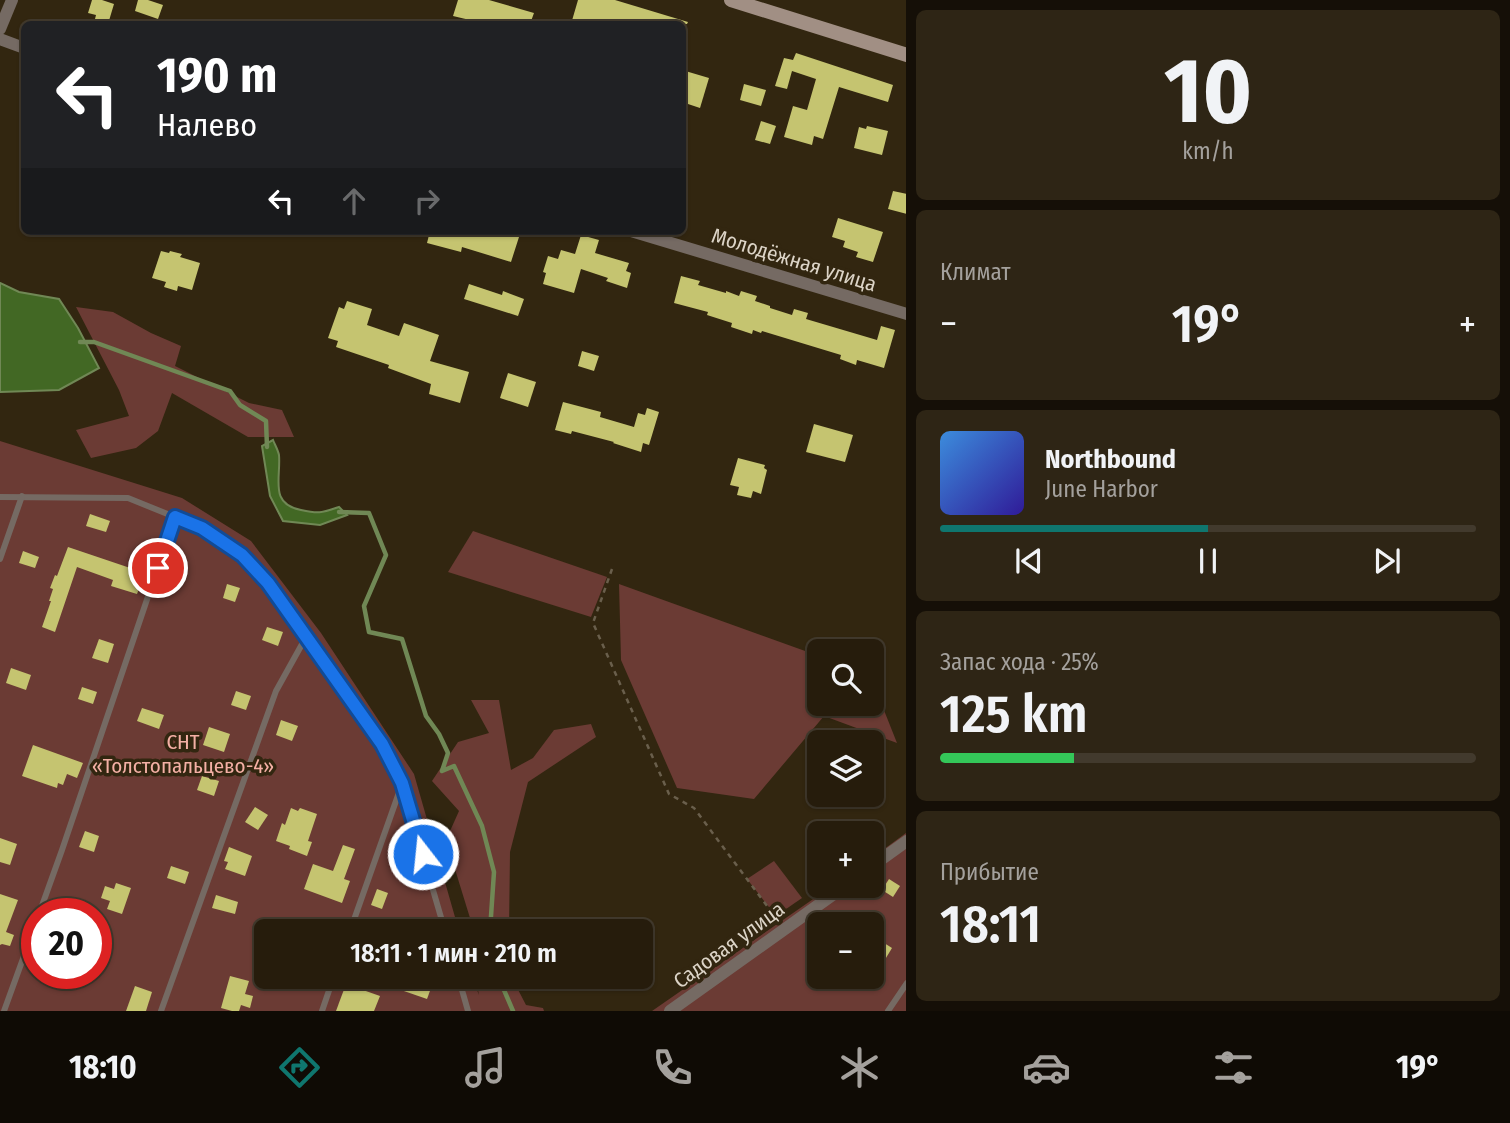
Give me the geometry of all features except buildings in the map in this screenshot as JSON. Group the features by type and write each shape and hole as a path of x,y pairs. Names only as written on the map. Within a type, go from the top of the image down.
{"street":[{"path":"0,29 12,0"},
{"path":"731,0 751,3 906,55"},
{"path":"0,39 21,47"},
{"name":"Молодёжная улица","path":"644,235 906,314"},
{"path":"884,857 906,841"},
{"name":"Садовая улица","path":"670,1011 828,898"}],"lane":[{"path":"0,559 22,496"},
{"path":"0,497 128,499 202,528 242,555 268,583 382,744 402,783 442,919"},
{"path":"45,898 175,517"},
{"path":"161,1011 276,691 306,637"},
{"path":"354,919 402,783"},
{"path":"4,1011 21,964"},
{"path":"888,1011 906,983"},
{"path":"322,1011 330,989"},
{"path":"462,989 468,1011"}],"path":[{"path":"612,569 593,623 669,794 694,808 785,929"}],"green space":[{"path":"76,307 113,312 181,346 175,366 249,403 282,410 294,437 248,437 172,393 158,431 136,448 91,458 76,430 129,416 119,390"},
{"name":"СНТ «Толстопальцево-4»","path":"0,441 182,498 251,541 321,633 414,774 456,919 254,919 254,989 477,989 479,995 478,989 518,989 526,1005 543,1008 544,1011 0,1011"},
{"path":"473,531 607,577 591,617 448,572"},
{"path":"619,584 807,652 807,716 824,716 812,730 807,730 807,736 754,799 677,788 621,660"},
{"path":"471,700 499,700 511,770 533,758 554,730 591,724 596,737 528,782 510,852 509,919 470,919 446,840 459,811 432,781 458,742 489,733"},
{"path":"884,710 897,743 884,738 884,730 862,730 824,716 884,716"},
{"path":"906,833 906,1011 652,1011 815,898 884,898 884,849"},
{"path":"774,861 802,898 776,916 747,879"}],"shaded area":[{"path":"0,283 19,292 59,299 99,368 59,390 0,392"},
{"path":"273,440 279,455 279,489 284,502 291,507 312,512 324,512 339,507 347,515 320,525 283,521 270,496 262,446"}],"waterway":[{"path":"80,342 94,342 230,391 240,405 266,421 267,447"},
{"path":"339,512 369,513 386,555 364,606 369,632 402,639 426,716 448,753 442,771 454,766 482,826 494,872 491,919"},
{"path":"504,989 513,1011"}],"route":[{"path":"158,568 175,517 202,528 242,555 268,583 382,744 402,783 423,854"}]}
